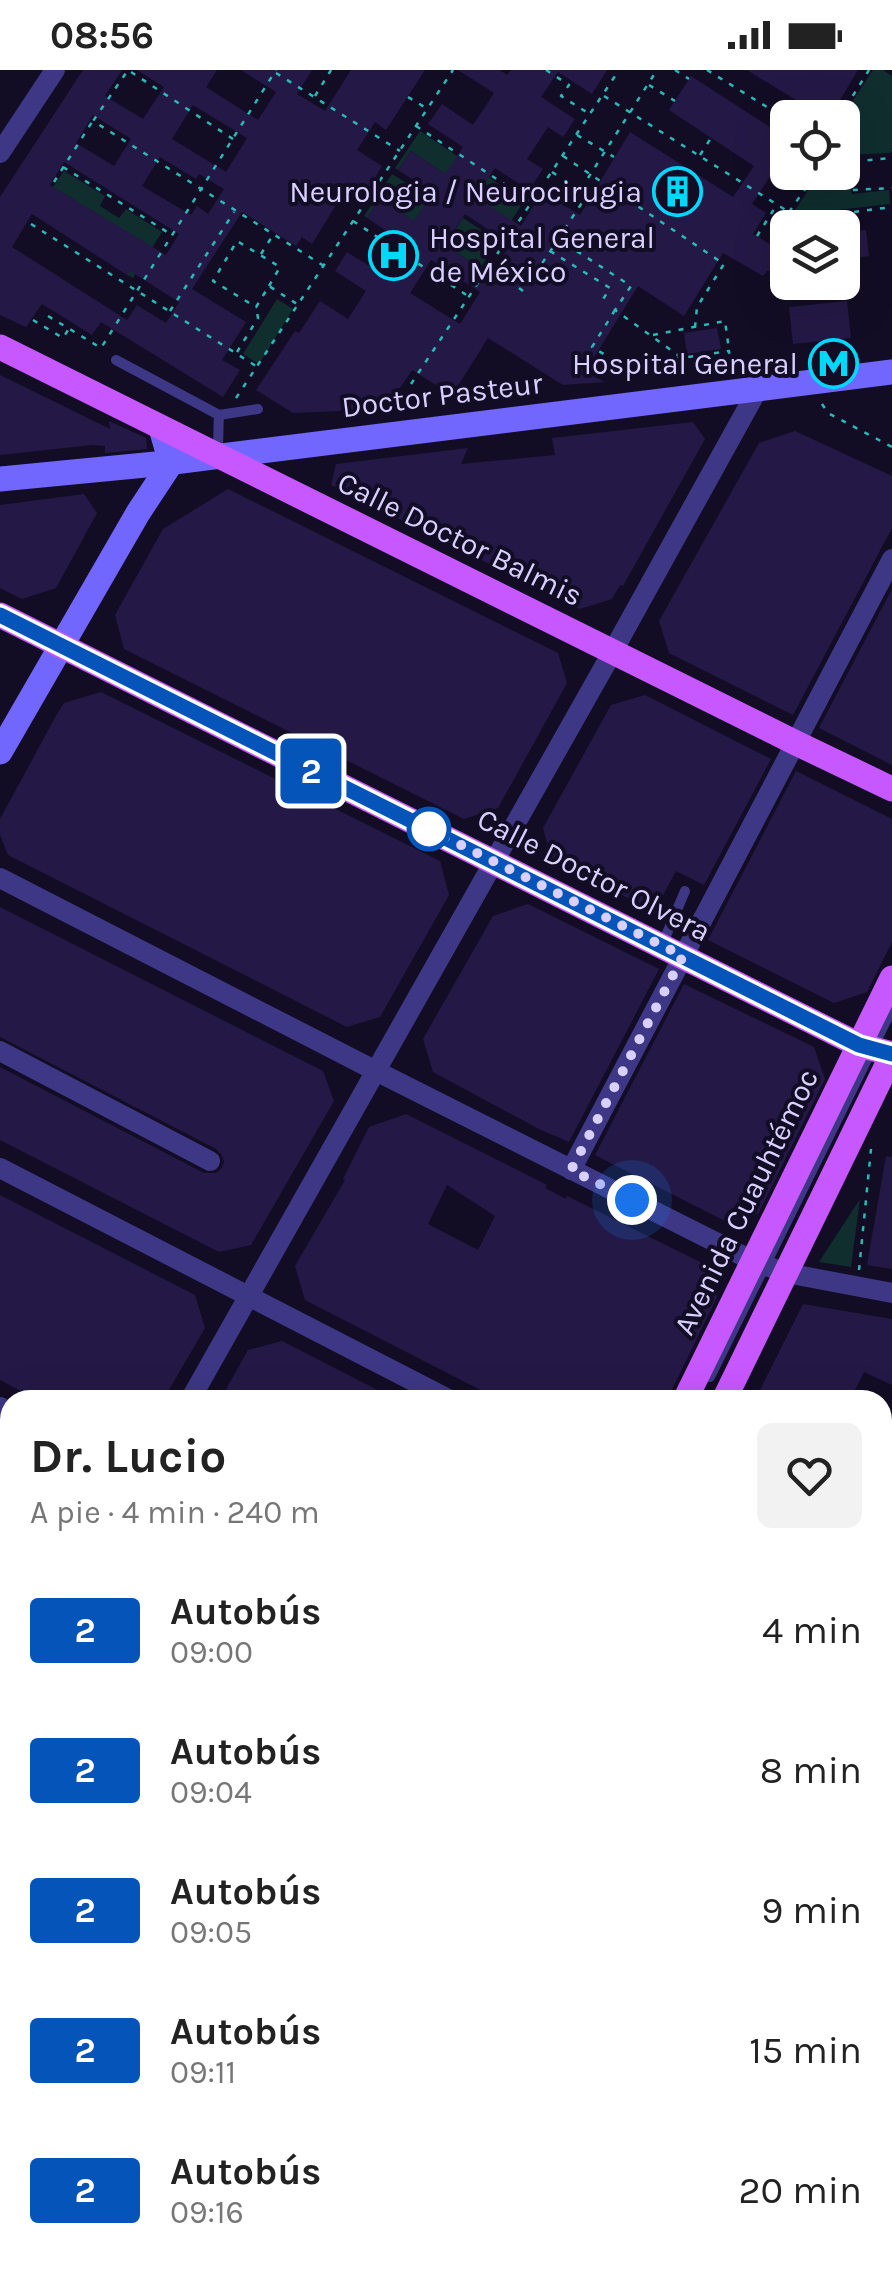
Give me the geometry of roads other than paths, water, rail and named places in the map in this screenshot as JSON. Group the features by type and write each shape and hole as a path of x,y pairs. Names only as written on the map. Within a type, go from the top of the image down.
{"main road":[{"name":"Calle Doctor Balmis","path":"0,347 892,788"},
{"name":"Calle Doctor Olvera","path":"0,615 879,1051"},
{"name":"Avenida Cuauhtémoc","path":"690,1390 768,1266 879,1051 892,978"},
{"name":"Avenida Cuauhtémoc","path":"727,1390 768,1266 879,1051"}],"street":[{"path":"0,153 55,70"},
{"name":"Doctor Pasteur","path":"0,479 170,463 892,372"},
{"path":"196,1390 613,651 746,390"},
{"path":"0,752 170,463 161,428"},
{"path":"571,1170 672,951 796,743 892,559"},
{"path":"0,878 571,1170 768,1266 892,1293"},
{"path":"0,1051 210,1161"},
{"path":"0,1168 430,1390"}],"lane":[{"path":"116,360 223,415 258,410"},
{"path":"217,456 218,426 223,415"},
{"path":"672,951 685,891"},
{"path":"879,1051 892,1008"},
{"path":"703,1390 768,1266"}],"place":[{"name":"Neurologia / Neurocirugia","path":"677,192"},
{"name":"Hospital General de México","path":"394,255"},
{"name":"Hospital General","path":"833,364"}]}
